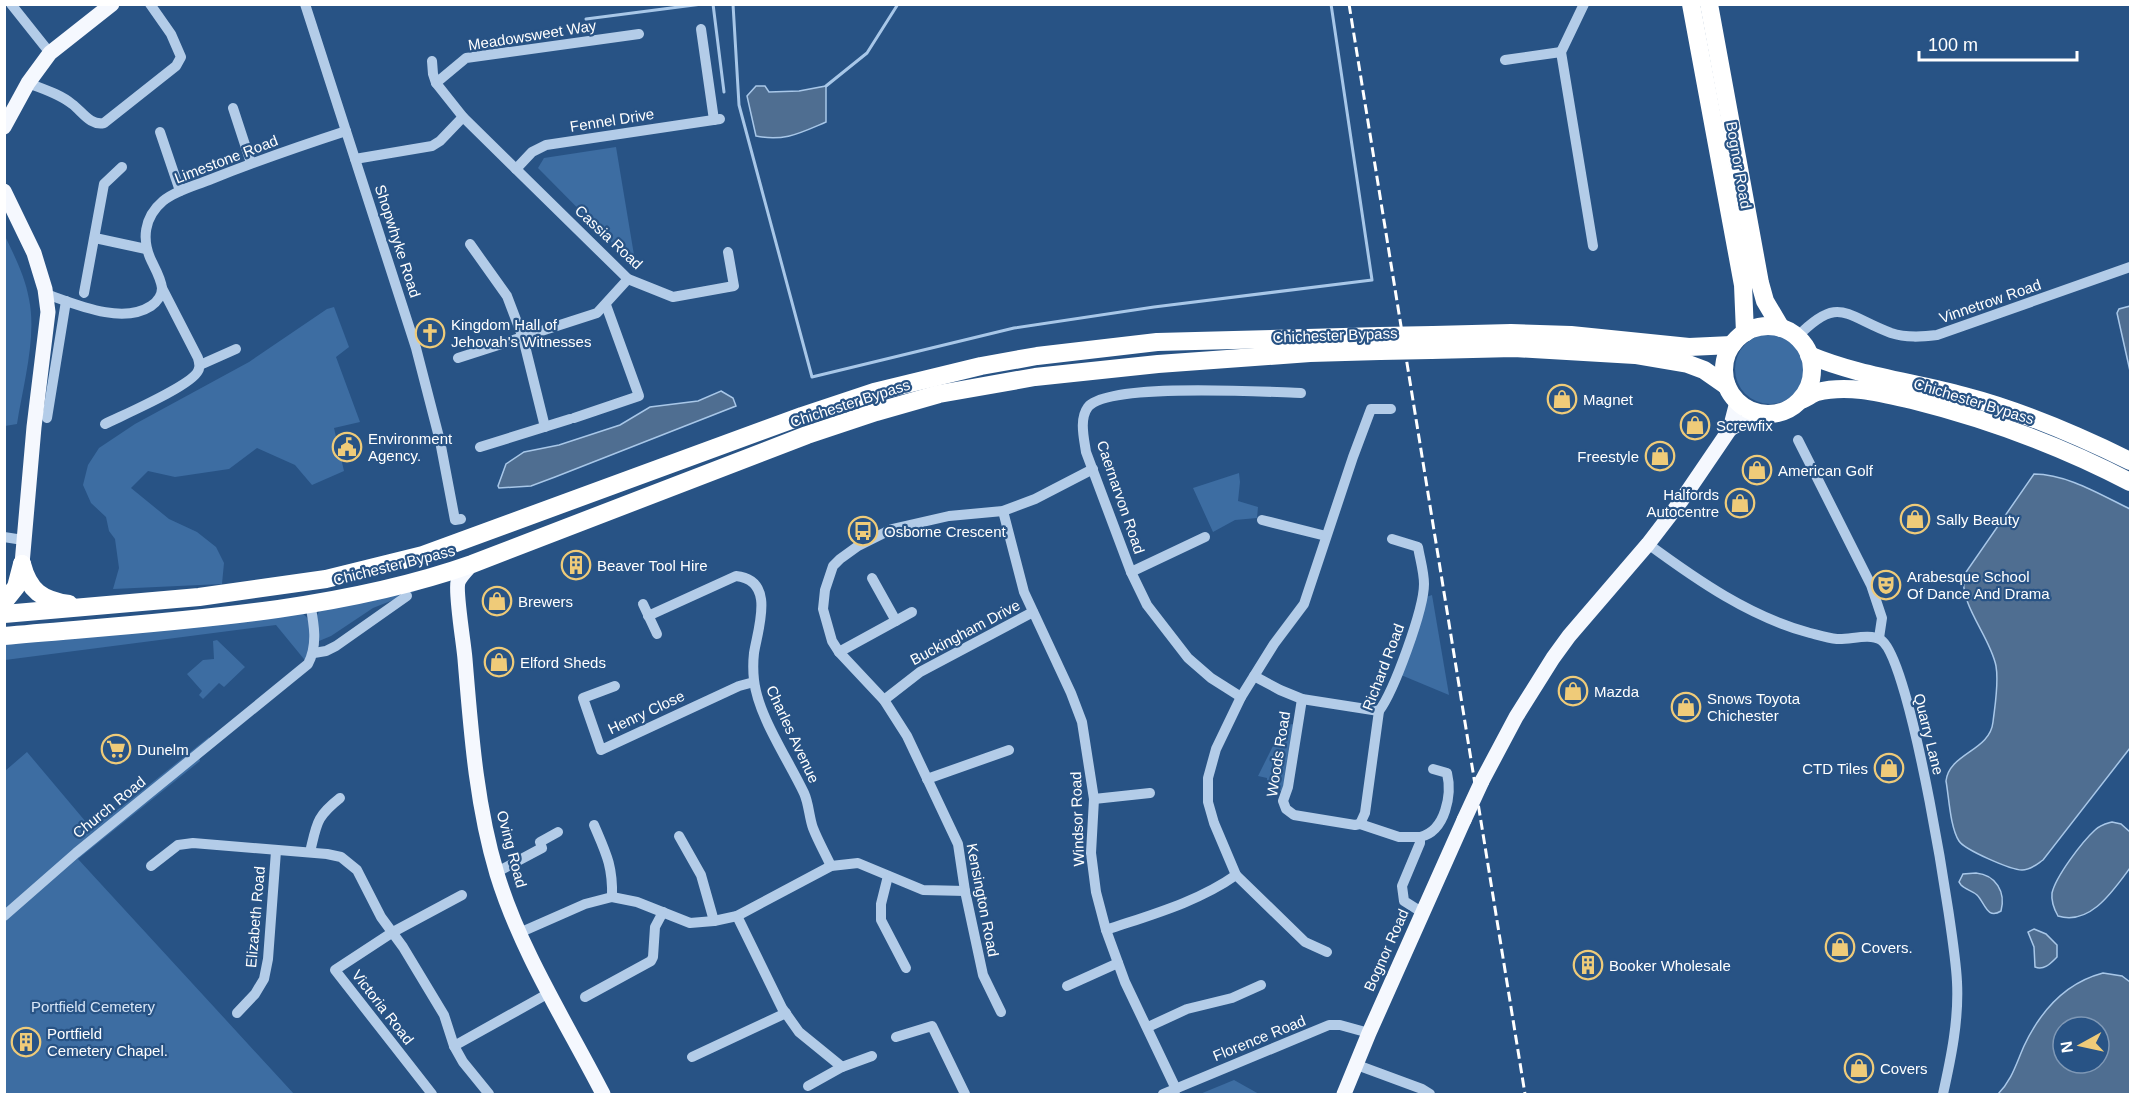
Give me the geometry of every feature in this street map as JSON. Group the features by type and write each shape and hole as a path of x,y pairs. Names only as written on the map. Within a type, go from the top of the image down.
{"highway":[{"name":"Bognor Road","path":"1709,4 1760,283 1765,301 1789,333"},
{"name":"Bognor Road","path":"1693,13 1743,285 1738,339"},
{"path":"1762,327 1789,333 1809,355 1812,367 1808,390 1801,400 1786,411 1768,415 1756,413 1737,402 1727,386 1724,364 1738,339 1762,327"},
{"name":"Chichester Bypass","path":"4,614 199,597 326,579 423,555 801,416 874,392 981,366 1037,356 1157,342 1432,342 1547,334 1689,346 1738,339"},
{"name":"Chichester Bypass","path":"1432,342 1635,355 1688,364 1704,370 1727,386"},
{"name":"Chichester Bypass","path":"4,636 198,617 310,603 429,578 472,564 807,435 939,394 1035,377 1158,364 1310,353 1380,343"},
{"name":"Chichester Bypass","path":"1809,355 1837,367 1966,396 2066,431 2130,461"},
{"name":"Chichester Bypass","path":"1801,400 1817,393 1864,390 1922,402 2037,439 2098,465 2130,482"},
{"path":"22,564 30,584 39,594 50,601 91,608"},
{"path":"4,602 16,588 22,564"}],"main road":[{"path":"4,127 28,83 50,53 112,4"},
{"path":"4,191 34,253 46,294 48,312 47,336 34,427 22,564"},
{"path":"1730,429 1737,402"},
{"path":"1730,429 1737,424 1768,415"},
{"name":"Bognor Road","path":"1344,1095 1369,1033 1482,780 1516,717 1569,636 1648,544 1681,501 1730,429"},
{"name":"Oving Road","path":"472,564 458,582 458,593 477,782 497,873 519,933 603,1095"},
{"path":"429,578 450,584 458,593"}],"street":[{"path":"11,4 50,53"},
{"path":"28,83 59,95 73,104 92,122 104,123 176,66 181,57 171,34 150,4"},
{"name":"Shopwhyke Road","path":"305,4 428,391 440,441 454,520 461,519"},
{"path":"1584,4 1561,52 1593,246"},
{"path":"1680,4 1693,13"},
{"name":"Fennel Drive","path":"516,169 532,152 546,145 717,119 701,29"},
{"name":"Meadowsweet Way","path":"436,83 466,58 639,34"},
{"path":"1505,60 1561,52"},
{"name":"Cassia Road","path":"432,61 436,83 463,117 628,279 673,297 734,286 728,252"},
{"path":"232,108 251,163"},
{"path":"356,159 432,146 440,141 463,117"},
{"name":"Limestone Road","path":"146,249 145,230 149,219 164,200 180,191 251,163 346,131"},
{"path":"160,132 180,191"},
{"path":"84,293 104,184 122,167"},
{"path":"95,238 146,249 162,288 200,365 198,372 190,380 105,424"},
{"path":"470,244 507,296 523,338 545,427"},
{"name":"Vinnetrow Road","path":"1789,333 1834,311 1846,312 1891,333 1906,337 1937,335 2130,267"},
{"path":"458,358 597,313 628,279"},
{"path":"46,294 98,311 127,313 144,311 154,305 160,297 162,288"},
{"path":"47,418 66,301"},
{"path":"480,447 639,396 606,305"},
{"path":"200,365 236,349"},
{"name":"Caernarvon Road","path":"1241,698 1211,678 1188,658 1147,604 1131,572 1086,452 1084,418 1087,408 1092,403 1105,398 1162,390 1301,393"},
{"path":"1327,952 1305,942 1236,875 1214,823 1208,802 1208,778 1216,749 1241,698 1274,644 1304,604 1371,409 1391,409"},
{"path":"1648,544 1727,597 1791,627 1834,638 1879,638 1882,618 1879,604 1850,541 1798,440"},
{"path":"884,700 839,652 828,632 823,609 825,590 833,566 858,546 892,529 949,516 1003,512 1093,470"},
{"name":"Windsor Road","path":"1003,512 1017,566 1033,612 1082,722 1094,800 1091,853 1096,892 1106,930 1125,982 1176,1089"},
{"path":"1262,520 1326,536"},
{"path":"4,537 23,540"},
{"path":"1131,572 1204,537"},
{"name":"Richard Road","path":"1360,824 1365,813 1379,711 1388,699 1422,604 1424,584 1418,547 1392,539"},
{"name":"Charles Avenue","path":"648,616 736,576 749,579 754,583 762,602 760,629 753,660 758,701 807,799 813,828 831,866"},
{"path":"872,578 896,621"},
{"path":"310,603 314,652 326,651 336,646 407,596"},
{"path":"643,604 657,634"},
{"path":"839,652 912,612"},
{"name":"Buckingham Drive","path":"884,700 920,672 1033,612"},
{"name":"Quarry Lane","path":"1879,638 1886,644 1894,660 1913,723 1923,766 1952,930 1958,984 1957,1004 1953,1045 1943,1095"},
{"name":"Church Road","path":"4,916 76,853 308,664 314,652"},
{"path":"1254,676 1302,699 1379,711"},
{"name":"Henry Close","path":"615,686 583,698 601,750 739,686 754,682"},
{"name":"Woods Road","path":"1302,699 1284,805 1294,815 1360,824"},
{"name":"Kensington Road","path":"884,700 907,736 958,844 965,891 983,975 1001,1012"},
{"path":"927,779 1009,750"},
{"path":"1360,824 1399,837 1420,837 1430,834 1436,827 1449,788 1447,773 1433,769"},
{"path":"1094,800 1150,793"},
{"path":"310,852 316,825 324,811 340,798"},
{"path":"594,825 609,859 613,875 612,897"},
{"path":"497,873 543,848 540,842 558,832"},
{"path":"680,836 700,875 714,921"},
{"path":"1420,837 1420,843 1401,891 1404,901 1423,912"},
{"name":"Elizabeth Road","path":"151,866 178,845 193,843 310,852 341,857 357,870 381,917 393,932 444,1015 454,1046 463,1062 489,1095"},
{"name":"Elizabeth Road","path":"237,1013 255,994 264,980 268,959 276,851"},
{"path":"519,933 585,904 612,897 637,902 690,922 714,921 737,916 831,866 858,862 923,890 965,891"},
{"path":"1106,930 1193,899 1220,886 1236,875"},
{"path":"888,876 881,904 881,920 906,968"},
{"name":"Victoria Road","path":"432,1095 335,970 393,932 462,895"},
{"path":"585,997 651,961 655,927 663,912"},
{"path":"737,916 784,1010 799,1032 842,1067"},
{"path":"1067,986 1118,963"},
{"path":"1148,1028 1187,1009 1232,998 1261,985"},
{"path":"454,1046 549,993"},
{"path":"692,1057 784,1010"},
{"name":"Florence Road","path":"1163,1095 1329,1025 1340,1025 1369,1033"},
{"path":"896,1037 932,1026 965,1095"},
{"path":"808,1086 842,1067 872,1056"},
{"path":"1357,1065 1422,1089 1430,1095"}],"green space":[{"path":"616,147 634,255 629,260 538,168 544,158"},
{"path":"4,234 25,282 31,314 28,361 17,424 5,426"},
{"path":"334,307 349,347 336,357 360,422 334,428 344,471 312,485 295,465 257,448 229,469 175,477 148,471 131,488 169,519 197,532 216,547 224,563 222,584 113,589 119,568 115,539 109,531 106,517 91,503 83,485 88,465 99,448 135,424 249,362 327,309"},
{"path":"1770,334 1789,340 1799,350 1805,369 1799,388 1789,398 1770,404 1751,398 1741,388 1735,369 1741,350 1751,340"},
{"path":"1239,473 1238,501 1258,507 1257,518 1235,520 1213,532 1193,488"},
{"path":"426,587 373,608 331,636 319,641 316,617 320,610"},
{"path":"1432,595 1449,695 1401,675 1426,597"},
{"path":"299,611 306,616 312,628 308,664 276,625 5,660 4,640"},
{"path":"217,640 245,667 224,687 219,683 203,699 199,695 202,691 187,674 203,660 214,659 213,641"},
{"path":"1294,724 1282,793 1277,787 1267,784 1267,778 1258,776 1280,732 1285,725"},
{"name":"Portfield Cemetery","path":"209,737 213,743 198,754 200,761 78,859 294,1094 5,1094 4,916 8,913 5,908 5,771 27,752 91,828 124,805"},
{"path":"1234,1080 1259,1094 1200,1094"}],"shaded area":[{"path":"756,86 765,86 769,92 799,91 826,86 826,122 784,137 756,136 747,96"},
{"path":"2130,306 2130,371 2117,313 2119,309"},
{"path":"721,391 733,398 736,406 531,486 499,488 498,486 506,464 524,452 559,445 620,425 650,407 698,401"},
{"path":"2034,474 2071,481 2130,509 2130,748 2043,860 2031,868 2022,870 1989,859 1959,841 1952,820 1946,781 1954,764 1985,740 1990,732 1996,694 1996,666 1988,643 1966,598 1964,575"},
{"path":"2112,822 2121,824 2130,832 2130,868 2108,896 2090,911 2070,918 2058,916 2053,905 2054,886 2070,860 2090,835 2099,827"},
{"path":"1976,873 1989,877 1998,886 2002,897 2001,911 1989,912 1977,895 1959,882 1963,874"},
{"path":"2034,929 2046,934 2057,945 2057,957 2041,968 2035,967 2034,947 2028,932"},
{"path":"2103,973 2122,976 2130,982 2130,1094 1998,1094 2010,1077 2038,1022 2055,1001 2077,984"}],"waterway":[{"path":"586,19 702,4"},
{"path":"713,4 724,92"},
{"path":"733,4 739,105 812,377 1014,328 1154,307 1372,280 1331,4"},
{"path":"826,86 867,53 898,4"}],"railway":[{"path":"1349,4 1525,1094"}],"place":[{"name":"Kingdom Hall of Jehovah's Witnesses","path":"430,333"},
{"name":"Magnet","path":"1562,399"},
{"name":"Screwfix","path":"1695,425"},
{"name":"Environment Agency.","path":"347,447"},
{"name":"Freestyle","path":"1660,456"},
{"name":"American Golf","path":"1757,470"},
{"name":"Halfords Autocentre","path":"1740,503"},
{"name":"Sally Beauty","path":"1915,519"},
{"name":"Osborne Crescent","path":"863,531"},
{"name":"Beaver Tool Hire","path":"576,565"},
{"name":"Arabesque School Of Dance And Drama","path":"1886,585"},
{"name":"Brewers","path":"497,601"},
{"name":"Elford Sheds","path":"499,662"},
{"name":"Mazda","path":"1573,691"},
{"name":"Snows Toyota Chichester","path":"1686,707"},
{"name":"Dunelm","path":"116,749"},
{"name":"CTD Tiles","path":"1889,768"},
{"name":"Covers.","path":"1840,947"},
{"name":"Booker Wholesale","path":"1588,965"},
{"name":"Portfield Cemetery Chapel.","path":"26,1042"},
{"name":"Covers","path":"1859,1068"}]}
